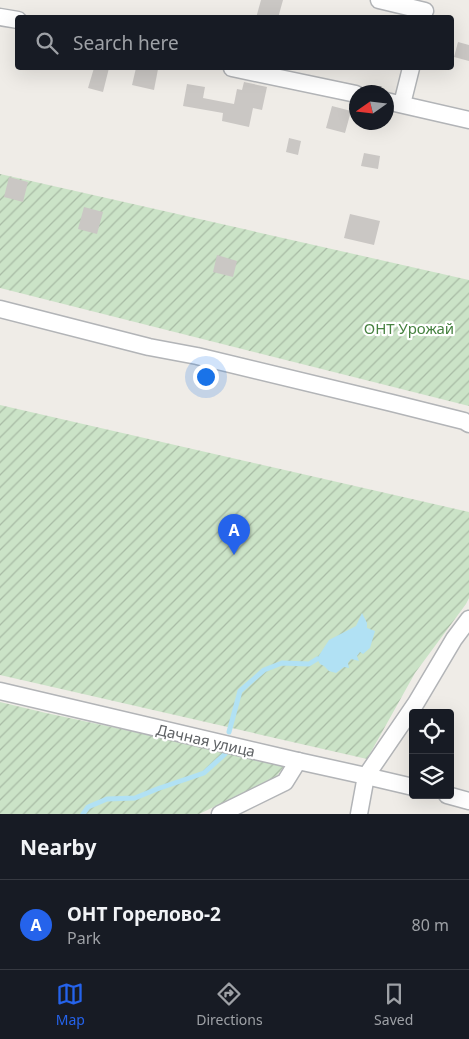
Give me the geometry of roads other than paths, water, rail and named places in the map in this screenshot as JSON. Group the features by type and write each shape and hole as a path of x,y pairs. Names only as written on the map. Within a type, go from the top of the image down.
{"street":[{"path":"379,0 425,9"},
{"path":"0,16 15,19"},
{"path":"242,70 349,93"},
{"path":"410,70 394,103 469,120"},
{"path":"0,309 149,347 197,356 392,402 464,421 469,424"},
{"path":"359,814 366,776 416,703 454,638 469,619"},
{"name":"Дачная улица","path":"0,691 409,786"},
{"path":"220,814 285,782 298,761"},
{"path":"454,797 469,800"}],"water":[{"path":"362,613 367,623 367,628 375,631 370,648 363,654 360,652 357,656 359,661 351,659 348,663 349,668 344,667 336,673 329,671 320,664 317,659 318,657 329,640 356,626"}],"waterway":[{"path":"229,732 240,691 264,670 282,663 309,664 317,659"},
{"path":"83,814 88,807 107,799 135,798 204,773 225,754"}],"place":[{"name":"ОНТ Горелово-2","path":"234,555"}],"park label":[{"name":"ОНТ Урожай","path":"409,328"}]}
